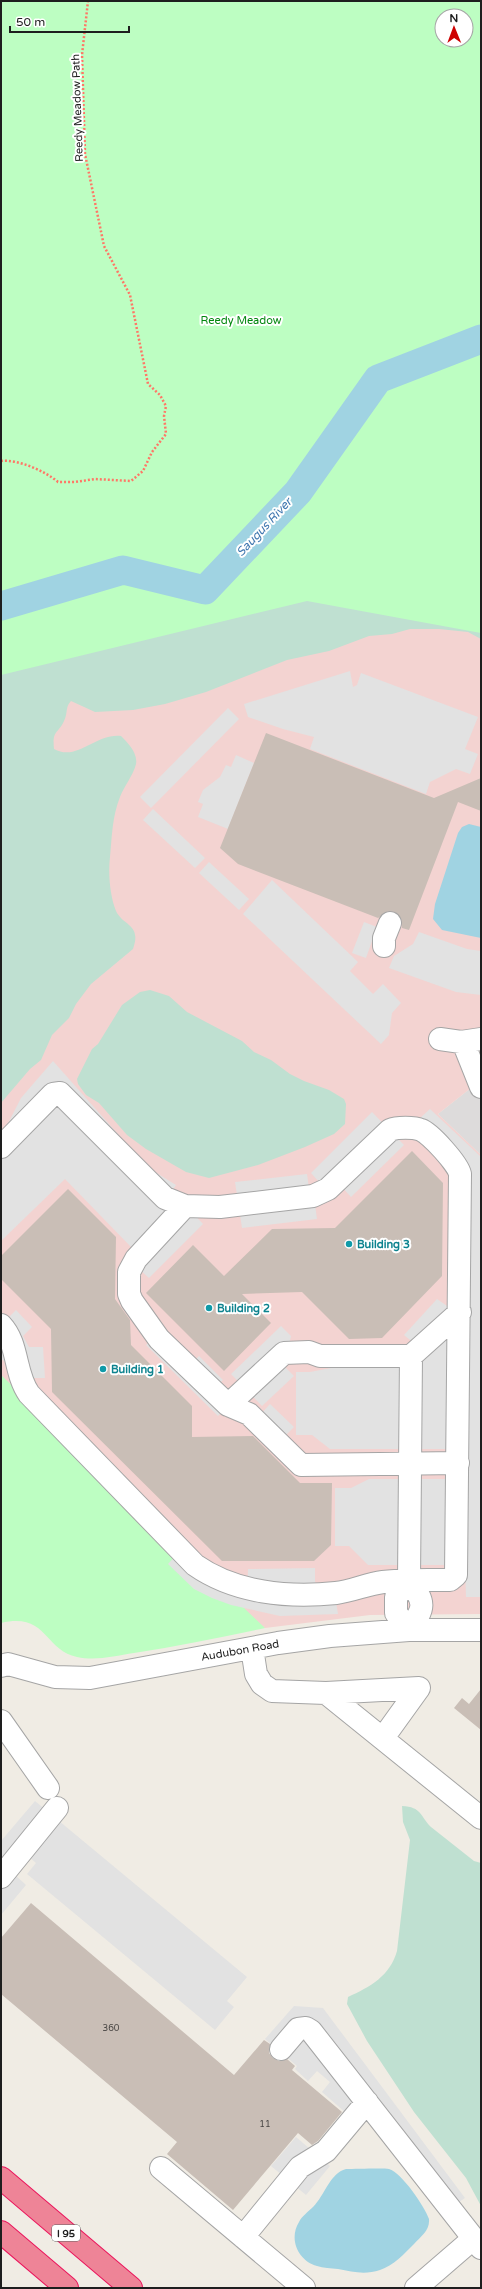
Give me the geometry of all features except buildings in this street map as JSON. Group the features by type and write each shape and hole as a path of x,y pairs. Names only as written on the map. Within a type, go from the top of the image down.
{"highway":[{"name":"I 95","path":"1,2178 131,2288"},
{"path":"1,2232 67,2288"}],"street":[{"path":"384,946 383,940 390,923"},
{"path":"440,1039 472,1041 481,1087"},
{"path":"1,1147 52,1095 60,1093 165,1198 185,1206 240,1205 313,1196 328,1189 390,1130 421,1130 455,1163 460,1171 460,1312 456,1575 450,1580 409,1580 375,1583 337,1593 292,1594 254,1590 228,1582 204,1572 195,1565 29,1394 22,1380 11,1339 1,1325"},
{"path":"185,1206 136,1259 129,1272 129,1294 132,1301 159,1339 228,1405 249,1414 301,1465 458,1463"},
{"path":"228,1405 278,1356 285,1352 309,1352 320,1356 411,1356 460,1312"},
{"path":"409,1630 396,1613 396,1597 409,1580 411,1356"},
{"name":"Audubon Road","path":"3,1670 49,1676 90,1678 252,1648 330,1636 409,1630 481,1630"},
{"path":"252,1648 256,1674 262,1684 272,1691 326,1693 419,1688 383,1738"},
{"path":"326,1693 481,1818"},
{"path":"1,1721 48,1788"},
{"path":"1,1877 58,1808"},
{"path":"281,2049 298,2029 304,2027 310,2029 477,2243 416,2288"},
{"path":"244,2237 300,2168 326,2151 367,2102"},
{"path":"161,2168 304,2288"}],"path":[{"name":"Reedy Meadow Path","path":"1,461 28,466 50,475 58,482 74,482 96,479 131,481 143,471 152,452 166,434 164,416 166,406 160,395 148,384 130,294 104,246 85,154 82,55 88,1"}],"shaded area":[{"path":"307,601 481,633 481,1080 438,1114 481,1155 481,1614 370,1615 265,1628 171,1601 1,1390 1,675"},
{"path":"350,671 353,687 357,685 361,673 478,717 465,749 478,754 470,774 456,769 430,782 426,794 310,749 314,737 283,729 248,717 244,704"},
{"path":"228,708 239,719 151,808 140,797"},
{"path":"236,755 254,763 228,829 198,817 203,804 198,802 203,790 220,777 226,765 231,767"},
{"path":"153,809 205,858 195,868 143,820"},
{"path":"209,862 249,899 239,910 199,873"},
{"path":"272,880 358,962 350,971 373,994 383,984 401,1003 392,1013 389,1035 381,1044 243,914"},
{"path":"364,922 377,927 366,958 352,953"},
{"path":"419,932 467,949 481,951 481,995 456,992 389,968 394,956 413,944"},
{"path":"53,1061 132,1150 155,1172 176,1185 172,1191 203,1224 149,1278 138,1268 132,1248 65,1179 1,1241 1,1137 21,1098"},
{"path":"481,1080 481,1155 438,1114"},
{"path":"430,1109 481,1157 481,1597 466,1597 465,1565 368,1565 349,1546 335,1546 335,1488 351,1488 369,1479 449,1479 449,1449 330,1449 312,1435 296,1435 296,1372 310,1372 331,1368 400,1368 423,1361 415,1344 404,1335 437,1299 450,1308 467,1164 419,1119"},
{"path":"372,1112 404,1145 351,1197 342,1187 315,1204 317,1219 242,1228 235,1182 307,1174 309,1188 320,1183 311,1173"},
{"path":"16,1310 32,1327 23,1336 29,1347 43,1347 45,1378 32,1378 1,1359 1,1313 7,1319"},
{"path":"281,1326 291,1336 284,1366 294,1376 262,1406 231,1374"},
{"path":"152,1340 184,1371 199,1356 223,1380 207,1395 223,1411 218,1416 146,1345"},
{"path":"270,1404 294,1427 284,1437 260,1415"},
{"path":"177,1554 247,1597 248,1569 315,1568 315,1582 336,1602 338,1614 280,1616 231,1605 212,1598 194,1589 168,1564"},
{"path":"35,1801 247,1977 227,2001 234,2007 215,2030 27,1874 36,1863 29,1857 14,1874 26,1885 1,1915 1,1841"},
{"path":"294,2006 323,2008 465,2198 453,2206 366,2088 346,2113 322,2092 330,2082 317,2071 308,2081 295,2069 297,2066 265,2039"},
{"path":"296,2137 330,2166 306,2195 271,2166"}],"green space":[{"name":"Reedy Meadow","path":"1,1 481,1 481,633 307,601 1,675"},
{"name":"Reedy Meadow","path":"481,1 481,639 468,632 439,629 410,629 392,634 369,636 329,651 287,660 206,692 165,704 133,710 95,712 71,701 64,721 55,735 54,749 62,752 71,752 112,736 121,736 134,752 136,760 135,768 117,804 115,812 109,870 111,892 116,911 133,930 135,941 133,949 91,984 76,1004 69,1018 52,1035 41,1060 30,1069 1,1103 1,508 114,108 434,15 434,48 474,48 474,8 457,8"},
{"path":"150,990 169,996 187,1012 242,1041 254,1052 271,1060 290,1074 329,1090 344,1099 346,1104 345,1124 334,1134 305,1147 258,1165 209,1178 186,1172 146,1149 127,1135 99,1103 86,1095 78,1084 77,1079 92,1049 98,1044 122,1005 140,992"},
{"path":"1,1375 265,1628 113,1657 84,1658 66,1653 37,1627 28,1623 16,1621 1,1623"},
{"path":"402,1806 417,1810 431,1827 474,1861 481,1863 481,2206 466,2178 414,2112 367,2041 347,2004 348,1997 371,1985 384,1974 394,1960 397,1951 410,1840 403,1822"}],"water":[{"path":"469,824 481,827 481,938 442,930 433,919 435,904 458,833 462,827"},
{"path":"346,2169 389,2169 394,2172 412,2191 429,2219 427,2230 422,2236 390,2266 380,2270 359,2272 319,2267 305,2260 297,2249 295,2236 300,2220 317,2202 336,2175 340,2171"}],"waterway":[{"name":"Saugus River","path":"1,606 123,570 205,590 298,492 378,379 481,339"}],"place":[{"name":"Building 3","path":"349,1244"},
{"name":"Building 2","path":"209,1308"},
{"name":"Building 1","path":"103,1369"}]}
